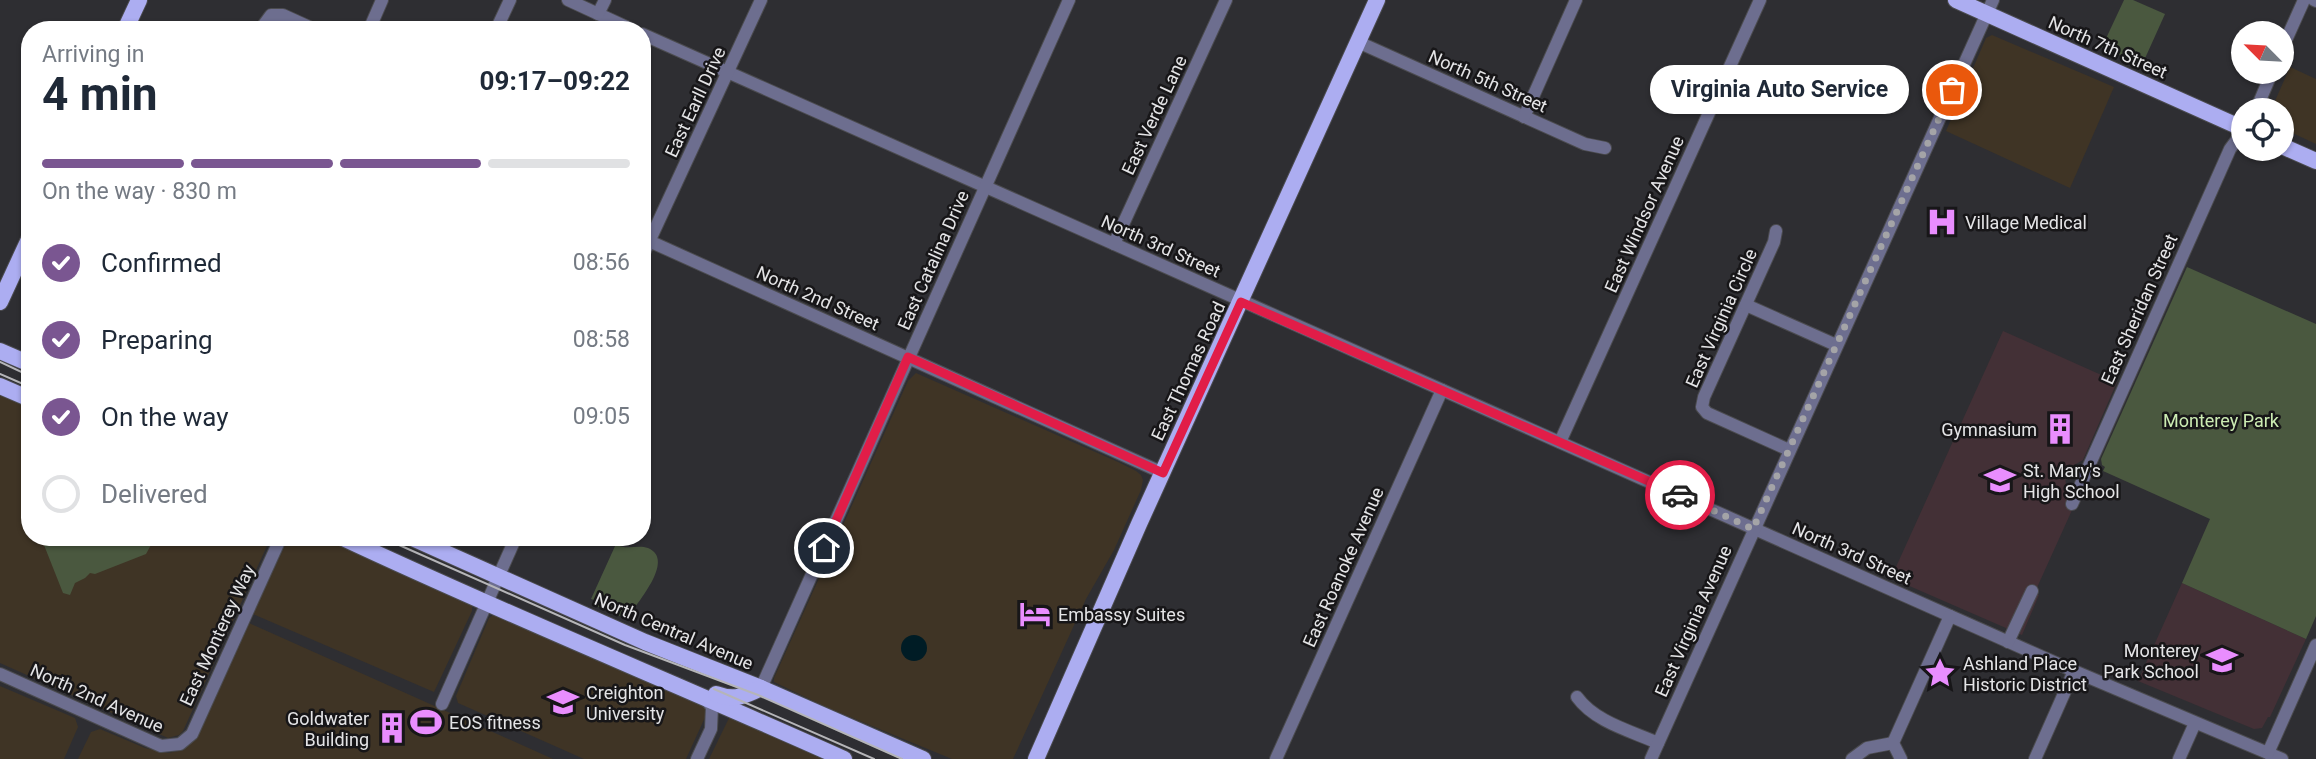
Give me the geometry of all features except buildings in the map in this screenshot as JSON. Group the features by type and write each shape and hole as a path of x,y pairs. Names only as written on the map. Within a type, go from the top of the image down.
{"main road":[{"path":"129,21 139,0"},
{"name":"East Thomas Road","path":"1036,759 1377,0"},
{"name":"North 7th Street","path":"1956,0 1990,7 2231,124"},
{"path":"2294,151 2316,161"},
{"path":"0,302 21,256"},
{"path":"0,351 21,360"},
{"path":"0,386 21,395"},
{"path":"361,546 600,654 702,695 844,759"},
{"name":"North Central Avenue","path":"430,546 645,642 761,688 923,759"},
{"path":"671,683 687,681 727,698 736,698 761,688"}],"street":[{"path":"373,21 382,0"},
{"path":"500,21 510,0"},
{"path":"568,0 613,21"},
{"path":"598,14 605,0"},
{"name":"East Earll Drive","path":"651,238 761,0"},
{"name":"East Catalina Drive","path":"761,688 1069,0"},
{"name":"East Verde Lane","path":"1114,244 1226,0"},
{"path":"1524,117 1576,0"},
{"name":"East Windsor Avenue","path":"1560,442 1760,0"},
{"path":"2294,22 2304,0"},
{"name":"East Virginia Avenue","path":"1651,759 1990,7"},
{"path":"267,21 271,15 283,15 296,21"},
{"name":"North 3rd Street","path":"651,38 2008,642 2282,759"},
{"name":"North 5th Street","path":"1358,42 1590,146 1605,148"},
{"name":"East Sheridan Street","path":"2071,504 2231,148"},
{"name":"East Virginia Circle","path":"1776,231 1774,242 1704,397 1702,407 1707,413 1789,450"},
{"name":"North 2nd Street","path":"651,243 1163,473"},
{"path":"1746,305 1836,345"},
{"name":"East Roanoke Avenue","path":"1276,759 1442,390"},
{"name":"East Monterey Way","path":"180,744 192,734 277,546"},
{"path":"442,704 512,546"},
{"path":"2008,642 2032,592"},
{"path":"1893,743 1950,616"},
{"path":"2268,753 2316,645"},
{"path":"2035,759 2074,671"},
{"name":"North 2nd Avenue","path":"0,674 161,746 180,744"},
{"path":"697,759 711,729 712,707 702,695"},
{"path":"1577,697 1596,715 1658,743"},
{"path":"711,729 730,714 739,711"},
{"path":"2179,759 2195,723"},
{"path":"1852,759 1867,748 1893,743"},
{"path":"1893,743 1901,759"}],"shaded area":[{"path":"1992,35 2114,87 2070,188 1946,131 1986,38"},
{"path":"2294,69 2316,79 2316,144 2294,134 2294,98 2276,98 2282,84 2294,84"},
{"name":"St. Mary's High School","path":"2003,331 2117,382 2083,460 2074,465 2065,477 2067,492 2077,499 2035,592 2039,595 2022,635 1891,578"},
{"path":"916,373 1118,462 1136,471 1143,480 1114,550 1086,599 1013,759 952,759 826,707 774,682 908,381"},
{"path":"0,391 21,400 21,546 267,546 179,735 168,738 0,663"},
{"path":"285,546 347,546 472,603 472,611 434,692 253,614"},
{"name":"Monterey Park School","path":"2182,583 2306,639 2270,717 2262,728 2254,729 2138,681"},
{"path":"496,613 704,701 707,713 686,759 584,759 458,703 456,696 489,618"},
{"path":"249,623 553,759 78,759 91,732 100,729 145,748 168,753 184,750 196,738"},
{"path":"0,686 75,718 78,727 64,759 0,759"},
{"path":"730,716 835,759 709,759"}],"green space":[{"path":"2124,0 2133,0 2165,14 2142,65 2102,47"},
{"name":"Monterey Park","path":"2187,267 2316,324 2316,616 2306,639 2182,583 2210,519 2103,471 2105,467 2101,459"},
{"path":"44,546 150,546 146,554 95,574 90,573 75,583 70,595 63,593"},
{"path":"615,546 648,548 656,554 656,572 627,619 592,604 594,600 591,599"}],"water":[{"path":"914,635 923,639 927,648 923,657 914,661 905,657 901,648 905,639"}],"tram line":[{"path":"0,362 21,372"},
{"path":"0,374 21,383"},
{"path":"401,546 625,645 758,695 902,759"},
{"path":"714,689 874,759"}],"way so far":[{"path":"1680,495 1753,529 1952,90"}],"place":[{"name":"Virginia Auto Service","path":"1952,90"},
{"name":"Village Medical","path":"1942,222"},
{"name":"Gymnasium","path":"2060,429"},
{"name":"St. Mary's High School","path":"2000,480"},
{"name":"Embassy Suites","path":"1035,614"},
{"name":"Monterey Park School","path":"2222,660"},
{"name":"Ashland Place Historic District","path":"1940,673"},
{"name":"Creighton University","path":"563,702"},
{"name":"EOS fitness","path":"426,722"},
{"name":"Goldwater Building","path":"392,728"}],"route":[{"path":"824,548 908,357 1163,473 1241,302 1680,495"}]}
